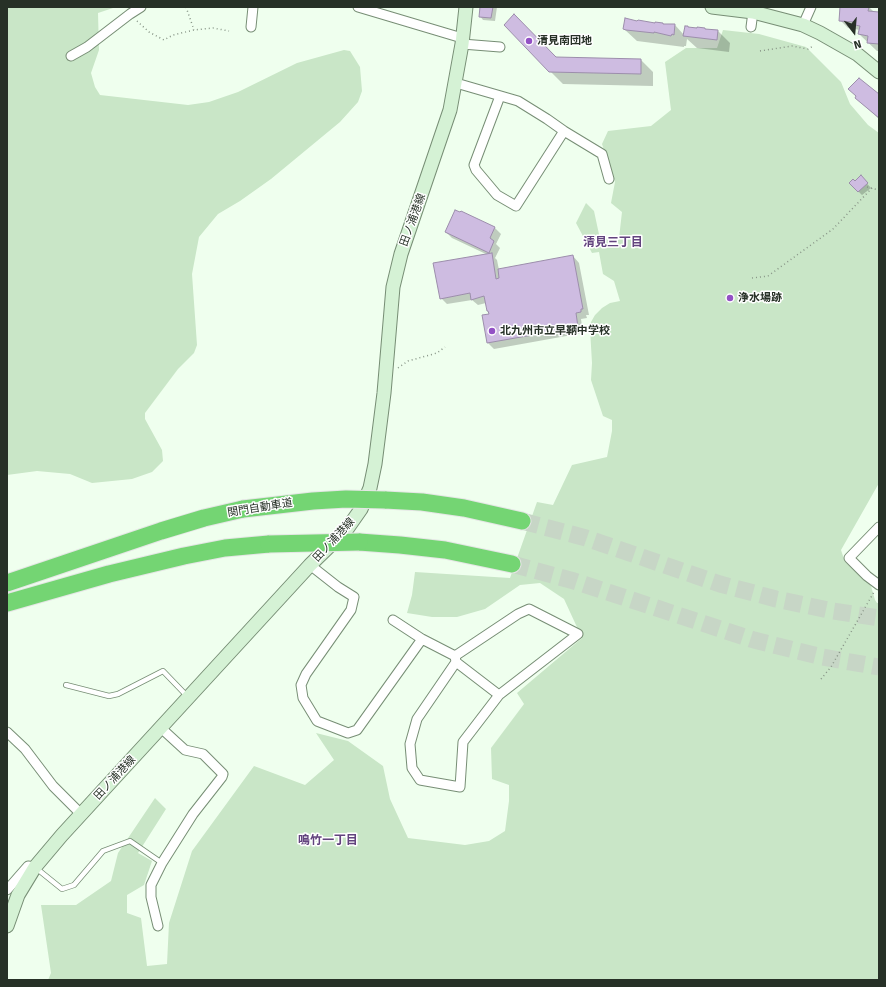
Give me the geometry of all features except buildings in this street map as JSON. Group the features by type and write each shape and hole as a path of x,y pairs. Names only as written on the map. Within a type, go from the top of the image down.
{"highway":[{"name":"関門自動車道","path":"7,583 161,531 204,518 243,509 313,501 346,499 385,500 422,502 464,508 522,520"},
{"path":"7,603 109,574 184,556 225,548 269,544 359,542 400,545 445,550 512,564"}],"main road":[{"name":"田ノ浦港線","path":"7,926 18,895 35,867 81,814 310,565 347,529 361,509 370,488 376,464 386,373 393,288 401,254 450,110 456,83 466,7"},
{"path":"712,7 753,12 803,25 857,54 879,72"}],"street":[{"path":"71,56 87,47 130,14 142,7"},
{"path":"251,27 254,7"},
{"path":"358,7 462,41 500,47"},
{"path":"803,25 811,7"},
{"path":"751,27 753,12"},
{"path":"456,83 518,101 602,154 609,179"},
{"path":"500,96 474,165 476,170 497,195 516,206 564,131"},
{"path":"878,585 855,566 849,558 879,527"},
{"path":"310,565 338,587 354,597 351,610 306,674 301,685 303,698 317,721 348,733 357,730 422,639"},
{"path":"529,609 578,634 499,695 463,742 460,786 420,780 412,768 410,744 418,720 456,659 518,614 529,609"},
{"path":"393,620 456,659 499,695"},
{"path":"158,926 151,897 152,885 162,863 193,814 223,774 203,754 185,750 161,728"},
{"path":"7,732 25,749 53,786 81,814"},
{"path":"7,890 28,866 35,867"}],"lane":[{"path":"66,685 109,696 118,694 163,671 189,698"},
{"path":"35,867 62,889 74,885 103,851 130,841 162,863"}],"path":[{"path":"186,7 194,30"},
{"path":"130,14 149,32 164,40 172,35 194,30 213,28 229,31"},
{"path":"760,51 792,46 808,49 813,46"},
{"path":"867,187 879,190"},
{"path":"752,278 768,276 833,230 872,188"},
{"path":"386,373 390,373 408,361 436,353 445,347"},
{"path":"821,679 831,667 878,585"}],"green space":[{"path":"7,7 116,7 98,13 99,50 91,73 95,87 100,95 188,105 209,102 238,92 297,63 344,50 350,51 360,67 362,91 358,102 340,122 271,179 240,201 218,214 199,237 192,274 197,345 194,353 178,369 145,413 145,419 162,450 163,461 152,472 132,479 92,483 70,474 37,471 7,475"},
{"path":"723,30 759,34 806,47 841,82 850,104 868,125 879,133 879,483 841,550 845,562 871,586 875,600 879,603 879,980 48,980 51,973 41,905 76,905 111,881 118,853 155,798 166,809 138,853 152,861 144,885 127,895 127,913 141,918 147,966 167,964 169,923 192,851 254,766 305,785 334,760 316,733 348,741 383,766 390,799 408,838 465,845 489,841 505,831 509,801 509,785 492,779 491,748 524,704 517,693 582,638 564,599 540,583 520,585 485,609 457,617 432,617 407,613 412,595 415,572 510,578 537,502 553,505 572,465 607,457 612,431 612,420 603,416 591,380 592,363 590,329 591,322 595,315 602,308 610,303 620,301 614,281 603,274 599,252 592,253 576,223 586,203 594,211 600,239 619,238 622,212 611,203 615,182 602,144 608,131 651,126 671,110 665,62 686,48 717,48"}],"tunnel":[{"path":"522,521 586,538 720,584 776,599 833,611 879,618"},
{"path":"512,564 574,581 754,640 822,657 879,667"}],"place":[{"name":"清見南団地","path":"529,41"},
{"name":"浄水場跡","path":"730,298"},
{"name":"北九州市立早鞆中学校","path":"492,331"}],"district":[{"name":"清見三丁目","path":"613,243"},
{"name":"鳴竹一丁目","path":"328,841"}]}
